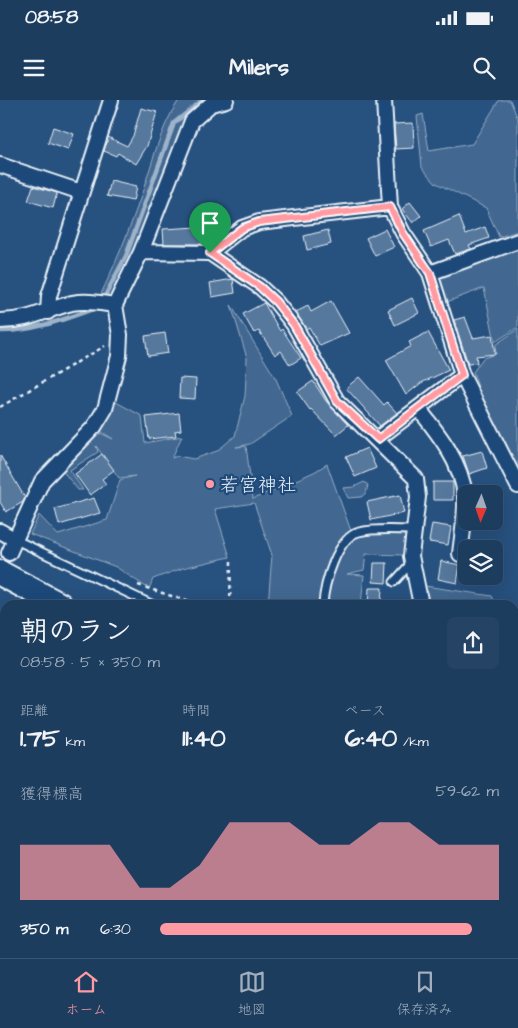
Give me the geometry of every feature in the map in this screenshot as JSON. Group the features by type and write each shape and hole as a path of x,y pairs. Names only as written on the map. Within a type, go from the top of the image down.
{"highway":[{"path":"5,563 53,600"}],"street":[{"path":"48,312 49,296 111,100"},
{"path":"5,563 42,481 94,427 105,409 112,386 119,347 120,335 115,305 141,252 192,121 212,104 226,100"},
{"path":"384,100 390,207 403,233 430,273 462,375 518,486"},
{"path":"0,166 81,192"},
{"path":"210,253 242,228 259,222 390,207"},
{"path":"430,273 518,240"},
{"path":"141,252 210,253 260,287 276,302 294,325 337,401 378,439 416,479 418,497 413,530 412,562 420,600"},
{"path":"0,321 23,320 72,303 88,301 115,305"},
{"path":"378,439 462,375"},
{"path":"418,408 435,429 456,463 465,496 461,540"},
{"path":"0,531 16,540"}],"lane":[{"path":"324,600 334,561 349,537 359,532 413,530"},
{"path":"16,540 142,600"},
{"path":"394,582 412,562"}],"path":[{"path":"0,407 105,346 119,347"},
{"path":"230,600 231,561"},
{"path":"137,585 184,600"}],"shaded area":[{"path":"179,100 225,100 192,121 116,302 99,298 132,222 161,135"},
{"path":"499,100 510,100 518,119 518,231 499,237 486,208 436,183 422,167 417,116 423,114 429,151 472,144"},
{"path":"518,244 518,327 495,342 484,288 444,303 438,274"},
{"path":"231,305 276,379 292,416 250,444 236,447 246,446 253,499 314,472 327,464 351,531 406,532 404,555 366,554 364,570 347,574 364,575 362,600 268,600 272,555 254,503 215,509 230,557 183,568 153,579 149,589 116,567 30,534 39,515 58,535 107,520 120,480 135,476 119,478 96,446 98,452 70,470 83,490 78,490 61,469 96,431 113,439 99,430 116,402 142,416 145,443 182,436 172,458 177,456 194,459 217,451 235,436 245,396 247,358"},
{"path":"518,329 518,488 497,445 473,372 483,358 496,354 495,345"},
{"path":"364,482 368,485 366,494 361,497 348,498 343,488 354,487"},
{"path":"425,586 492,596 494,600 426,600"}],"building":[{"path":"141,108 157,112 147,146 136,164 118,153 116,156 104,151 108,137 127,146 133,136"},
{"path":"413,123 414,148 396,149 394,124"},
{"path":"53,127 74,134 68,150 48,143"},
{"path":"111,181 136,187 133,201 107,196"},
{"path":"33,186 57,193 53,208 28,201"},
{"path":"410,202 421,216 413,223 402,209"},
{"path":"459,216 466,234 485,227 489,238 469,245 471,249 455,254 449,240 431,247 424,231"},
{"path":"212,223 213,240 207,244 164,244 163,229 198,227 197,224"},
{"path":"385,229 394,247 375,256 366,238"},
{"path":"328,230 331,244 307,250 304,236"},
{"path":"233,279 235,293 212,297 210,283"},
{"path":"412,298 419,313 395,325 388,310"},
{"path":"331,301 349,333 320,346 309,327 306,329 296,312 308,306 311,312"},
{"path":"264,303 280,331 282,329 301,358 290,365 281,351 275,355 259,331 254,333 243,314"},
{"path":"465,317 473,338 492,335 495,354 476,356 477,363 468,364 454,320"},
{"path":"428,332 449,370 421,383 406,395 386,360 411,346 409,342"},
{"path":"165,333 168,353 148,356 145,336"},
{"path":"359,377 384,405 387,402 397,413 380,426 346,388"},
{"path":"180,378 196,379 195,399 179,398"},
{"path":"313,381 326,401 348,425 336,435 310,410 297,392"},
{"path":"179,413 181,430 175,431 176,436 149,439 146,417"},
{"path":"367,448 376,468 355,477 346,457"},
{"path":"482,451 487,468 469,474 463,456"},
{"path":"102,454 114,470 102,479 106,484 90,495 75,474"},
{"path":"0,455 25,498 23,502 6,512 0,502"},
{"path":"433,482 453,482 453,500 433,500"},
{"path":"400,495 404,513 371,520 367,502"},
{"path":"94,498 100,513 59,525 55,509"},
{"path":"432,524 451,527 448,545 429,542"},
{"path":"441,561 458,565 457,583 438,579"},
{"path":"374,563 387,563 386,583 373,582"},
{"path":"369,588 382,588 381,600 368,600"}],"waterway":[{"path":"106,294 126,256 174,123 203,100"},
{"path":"0,331 36,327 93,309"}],"place":[{"name":"若宮神社","path":"210,484"}],"route":[{"path":"390,207 403,233 430,273 462,375 378,439 337,401 294,325 276,302 260,287 210,253 242,228 259,222 390,207"}]}
